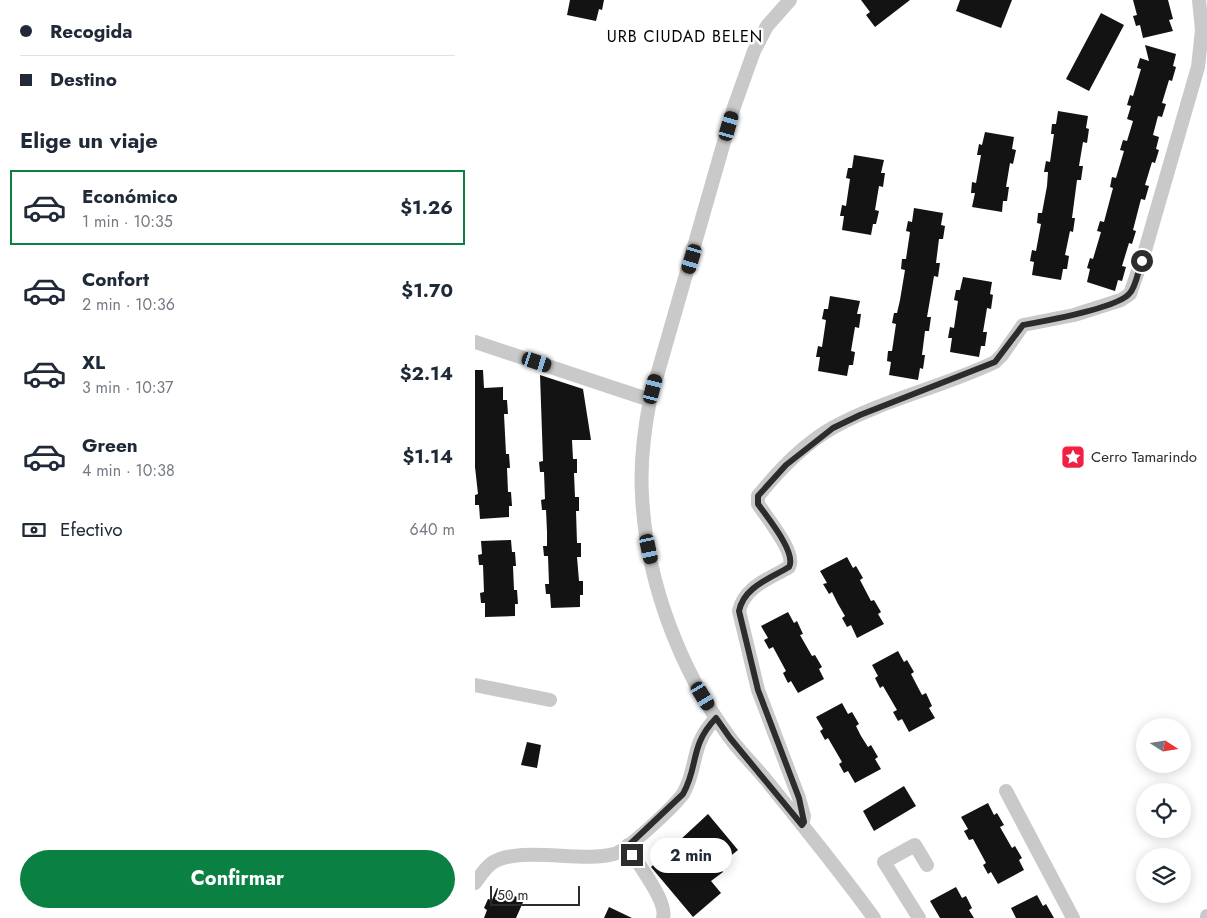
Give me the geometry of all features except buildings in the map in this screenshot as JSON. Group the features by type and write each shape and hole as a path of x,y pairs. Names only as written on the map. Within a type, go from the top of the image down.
{"street":[{"path":"790,0 767,26 753,51 735,107 650,400 643,447 642,495 653,565 665,612 677,643 716,718 874,918"},
{"path":"802,825 805,819 799,798 758,690 739,611 741,602 748,592 789,567 791,562 789,551 758,504 758,496 799,452 833,428 860,415 995,362 1023,325 1074,315 1121,300 1130,294 1144,254 1198,67 1202,30 1199,0"},
{"path":"475,342 650,400"},
{"path":"475,685 550,700"},
{"path":"475,884 488,866 501,859 519,856 606,855 619,852 628,846 683,794 688,785 699,741 706,728 716,718"},
{"path":"1006,791 1073,918"},
{"path":"919,918 884,862 915,845 927,864"},
{"path":"628,846 637,864 663,903 663,918"}],"place":[{"name":"Cerro Tamarindo","path":"1073,457"}],"district":[{"name":"URB CIUDAD BELEN","path":"685,36"}],"route":[{"path":"632,855 628,846 683,794 688,785 699,741 706,728 716,718 746,758 763,776 802,825 804,822 805,819 799,798 788,766 767,718 758,690 739,611 741,602 748,592 789,567 791,562 789,551 758,504 757,498 764,488 799,452 833,428 860,415 995,362 1023,325 1074,315 1121,300 1130,294 1142,261"}]}
